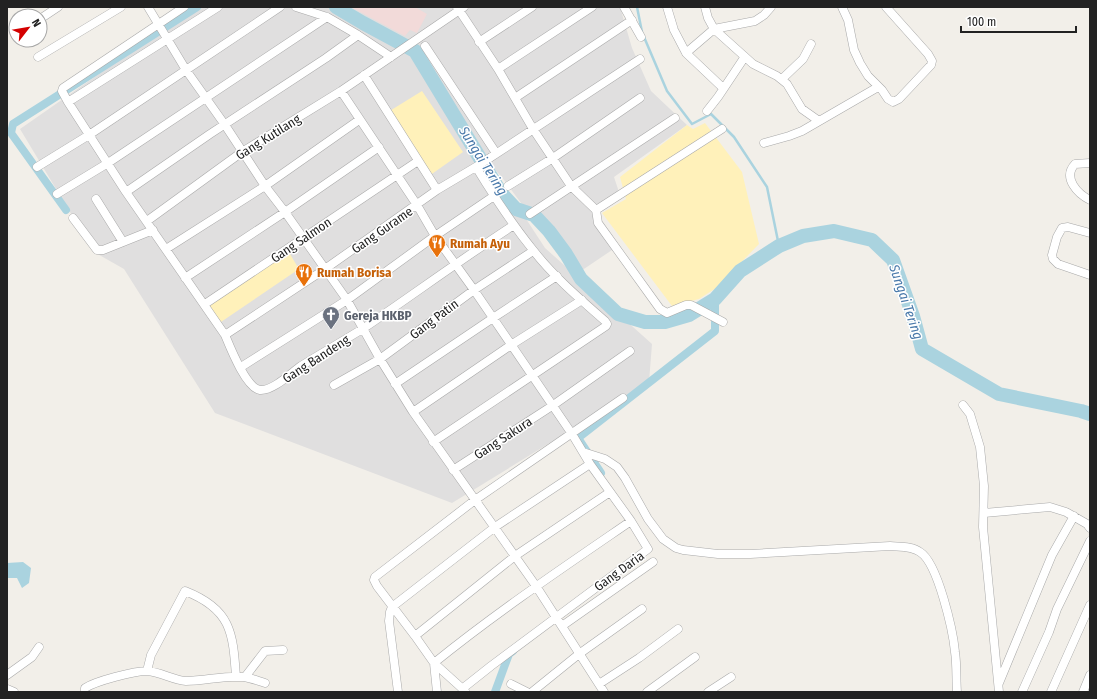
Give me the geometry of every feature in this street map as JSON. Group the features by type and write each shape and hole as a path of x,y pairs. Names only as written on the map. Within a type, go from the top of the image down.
{"street":[{"path":"48,14 58,7"},
{"path":"38,58 121,7"},
{"path":"148,7 186,70 225,125 264,186 304,238 347,300 380,359 413,412 453,470 516,556 604,692"},
{"path":"184,7 160,25 63,88 65,98 218,7"},
{"path":"37,167 89,135 280,7"},
{"path":"296,7 326,17 394,55"},
{"path":"479,42 532,7"},
{"path":"498,69 592,7"},
{"path":"624,7 641,37"},
{"path":"667,7 674,30 686,53 723,88"},
{"path":"705,7 708,18 714,29 744,58 782,79 787,84 802,109 819,121"},
{"path":"686,53 714,29 755,21 764,15 771,7"},
{"path":"842,7 848,20 854,50 868,76 891,102 896,101 931,65 932,61 928,54 886,7"},
{"path":"460,8 479,42 498,69 532,128 571,186 596,210 598,223 660,309 667,313 686,305 695,307 723,322"},
{"name":"Gang Kutilang","path":"147,220 242,152 341,91 460,8"},
{"path":"57,194 108,163 326,17"},
{"path":"515,98 632,20"},
{"path":"126,192 210,134 358,36"},
{"path":"782,79 803,59 811,44"},
{"path":"425,46 493,155"},
{"name":"Gang Gurame","path":"225,335 325,269 437,190 477,166 532,128 640,58"},
{"path":"707,111 744,58"},
{"path":"364,75 437,190"},
{"path":"764,143 789,136 819,121 878,87"},
{"name":"Gang Daria","path":"341,91 417,205 435,236 456,263 510,345 585,453 590,464 631,521 648,550 559,622 491,666 464,691"},
{"name":"Gang Bandeng","path":"65,98 126,192 147,220 185,278 205,304 225,335 234,357 250,384 256,389 262,390 276,385 300,367 363,328 456,263 514,225"},
{"path":"508,186 553,158 640,98"},
{"path":"530,214 676,118"},
{"path":"166,249 264,186 359,120"},
{"path":"596,210 722,129"},
{"path":"185,278 285,212 379,147"},
{"name":"Gang Salmon","path":"205,304 418,161"},
{"path":"1090,163 1075,164 1071,168 1070,178 1078,192 1090,200"},
{"path":"433,442 606,326 606,322 533,251 494,196 477,166"},
{"path":"241,367 347,300 435,236 494,196"},
{"path":"96,199 123,242"},
{"path":"73,218 97,250 102,250 153,230"},
{"path":"1090,233 1068,227 1062,228 1057,237 1052,255 1053,259 1058,264 1090,275"},
{"name":"Gang Patin","path":"334,385 380,359 474,290 533,251"},
{"path":"395,384 557,276"},
{"path":"413,412 510,345 582,300"},
{"name":"Gang Sakura","path":"453,470 552,406 630,351"},
{"path":"464,691 434,662 374,582 375,577 475,500 572,434 613,403 623,398"},
{"path":"963,405 970,414 980,447 984,486 984,541 999,688"},
{"path":"585,453 604,459 617,467 625,478 648,519 663,539 676,548 718,554 750,554 890,546 909,547 920,552 931,566 940,586 948,615 955,652 957,692"},
{"path":"398,692 389,621 392,606 495,527 590,464"},
{"path":"415,636 516,556 610,492"},
{"path":"984,513 1050,507 1074,516 1087,524 1090,528"},
{"path":"999,688 1052,555 1074,516"},
{"path":"434,662 462,639 536,586 631,521"},
{"path":"1022,692 1057,609 1090,541"},
{"path":"559,622 653,562"},
{"path":"147,671 150,655 185,591 201,598 219,611 224,618 228,626 234,655 236,677"},
{"path":"1051,692 1090,605"},
{"path":"532,692 579,654 642,610"},
{"path":"599,684 639,658 678,629"},
{"path":"7,675 32,657 39,647"},
{"path":"245,677 265,651 283,650"},
{"path":"647,692 694,658"},
{"path":"434,662 437,692"},
{"path":"85,692 86,688 94,684 116,677 147,671 164,674 184,681 245,677 265,683"},
{"path":"1083,692 1090,675"},
{"path":"708,692 732,677"},
{"path":"511,684 527,692"},
{"path":"7,689 14,692"}],"shaded area":[{"path":"195,7 620,7 632,48 651,91 687,125 614,177 619,192 590,208 618,246 575,275 652,344 649,382 452,503 215,413 124,269 94,252 20,129","holes":["491,165 504,180 573,273 545,248"]},
{"path":"351,7 415,7 427,14 417,33 410,30 405,36"}],"sand":[{"path":"422,91 463,152 429,176 388,112"},
{"path":"705,123 742,172 759,244 716,288 699,299 672,306 602,213 626,199 620,177 687,125 693,129"},
{"path":"288,251 299,269 215,326 204,307"}],"water":[{"path":"23,562 31,568 29,583 22,588 17,578 7,578 7,563"}],"waterway":[{"path":"66,210 11,133 13,124 197,7"},
{"name":"Sungai Tering","path":"336,7 415,51 501,193 516,209 534,215 549,231 566,254 581,279 618,314 645,322 665,322 689,315 715,299 740,271 779,246 803,236 834,231 872,240 893,260 913,316 922,349 999,394 1090,414"},
{"path":"637,7 642,32"},
{"path":"644,37 667,91 692,124 711,114 734,137 767,187 779,246"},
{"path":"601,473 578,438 715,331 715,299"},
{"path":"495,692 509,654 513,651"}],"place":[{"name":"Rumah Ayu","path":"437,258"},
{"name":"Rumah Borisa","path":"304,287"},
{"name":"Gereja HKBP","path":"331,330"}]}
